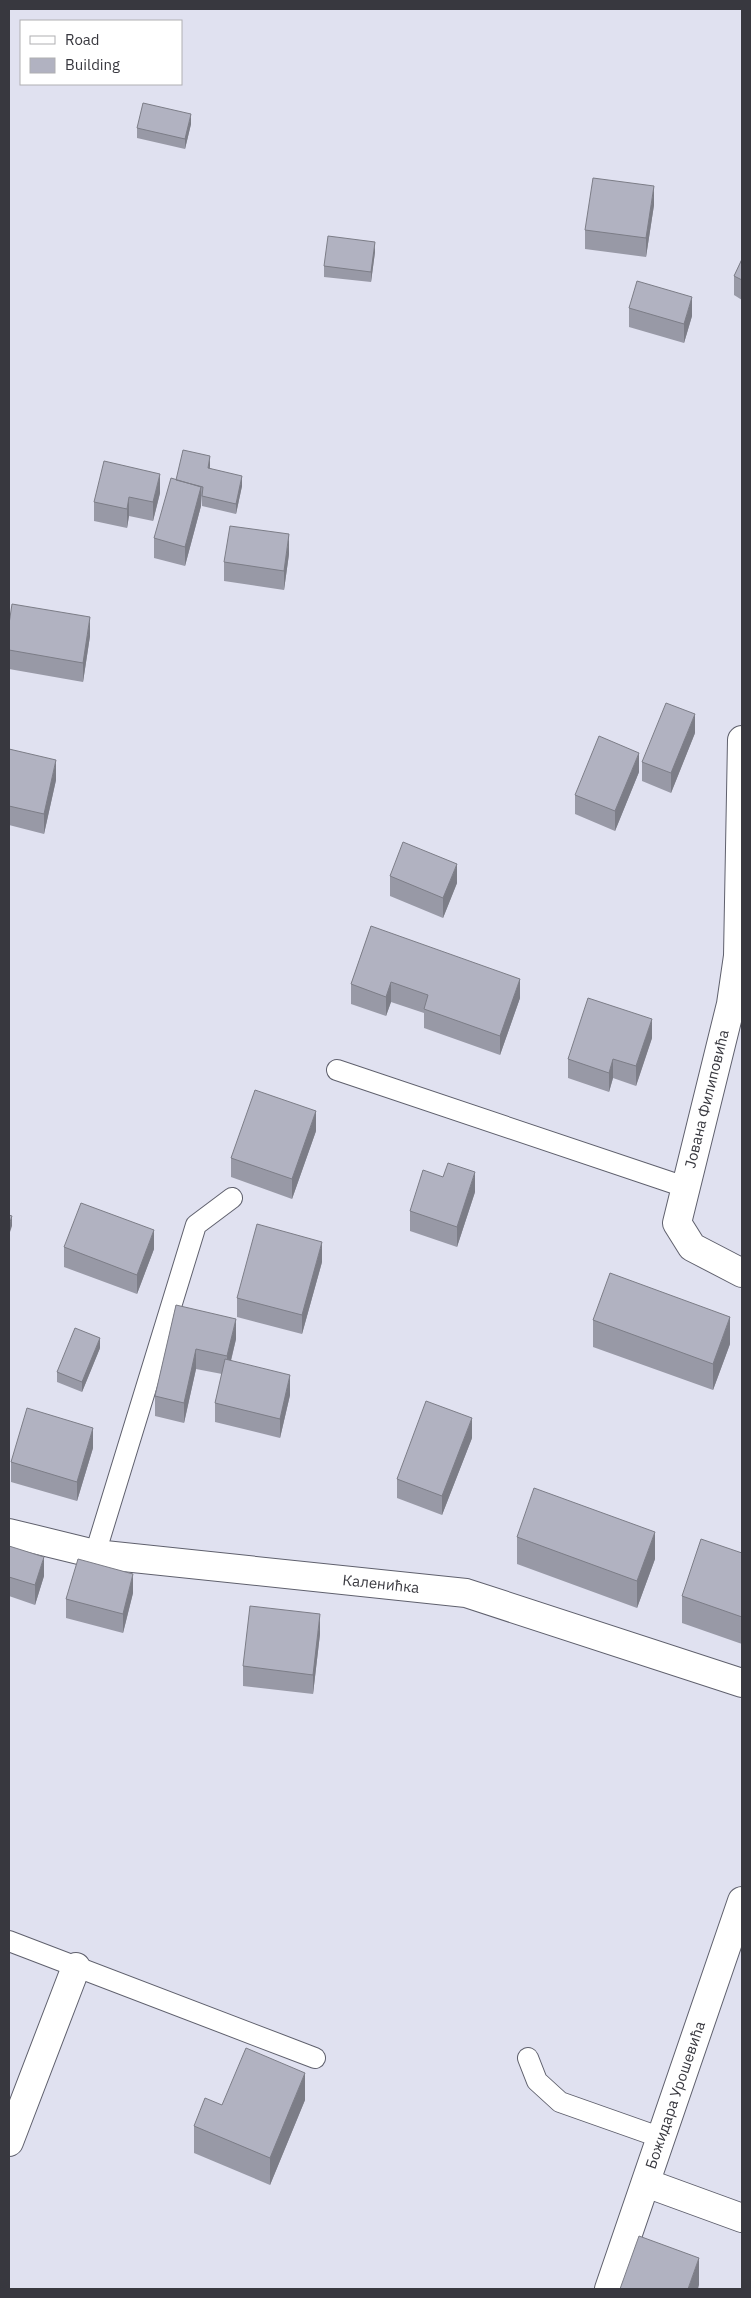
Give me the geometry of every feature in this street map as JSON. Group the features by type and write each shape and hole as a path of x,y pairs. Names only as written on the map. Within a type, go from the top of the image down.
{"street":[{"name":"Јована Филиповића","path":"742,740 740,957 731,1004 677,1224 692,1247 742,1273"},
{"name":"Каленићка","path":"9,1533 95,1554 466,1593 742,1682"},
{"name":"Божидара Урошевића","path":"609,2289 742,1901"},
{"path":"9,2142 76,1967"},
{"path":"646,2184 742,2218"}],"lane":[{"path":"337,1070 686,1187"},
{"path":"95,1554 196,1225 232,1198"},
{"path":"9,1941 315,2058"},
{"path":"528,2058 537,2081 560,2102 662,2138"}],"building":[{"path":"143,103 191,114 185,139 137,128"},
{"path":"593,178 654,186 646,238 585,230"},
{"path":"328,236 375,242 371,272 324,266"},
{"path":"742,259 742,280 734,276"},
{"path":"637,281 692,297 684,324 629,308"},
{"path":"183,450 210,456 208,468 242,476 236,504 202,496 203,487 176,480"},
{"path":"104,461 160,474 153,502 129,497 127,509 94,502"},
{"path":"171,478 201,487 185,547 154,538"},
{"path":"230,526 289,534 284,571 224,562"},
{"path":"12,604 90,617 83,663 9,650 9,624"},
{"path":"666,703 695,714 671,773 642,762"},
{"path":"599,736 639,753 615,811 575,795"},
{"path":"9,749 56,760 44,814 9,806"},
{"path":"403,842 457,864 443,898 390,876"},
{"path":"371,926 520,979 500,1036 424,1009 428,995 391,982 386,997 351,984"},
{"path":"588,998 652,1019 636,1066 613,1059 609,1073 568,1059"},
{"path":"255,1090 316,1111 292,1179 231,1158"},
{"path":"448,1163 475,1172 457,1227 410,1211 423,1170 443,1177"},
{"path":"81,1203 154,1230 137,1275 64,1247"},
{"path":"257,1224 322,1242 302,1315 237,1298"},
{"path":"610,1273 730,1317 713,1364 593,1320"},
{"path":"176,1305 236,1319 227,1356 196,1349 184,1403 155,1396"},
{"path":"75,1328 100,1338 82,1382 57,1372"},
{"path":"225,1359 290,1375 280,1419 215,1403"},
{"path":"426,1401 472,1418 442,1496 397,1479"},
{"path":"27,1408 93,1428 77,1482 11,1462"},
{"path":"534,1488 655,1532 637,1581 517,1537"},
{"path":"701,1539 742,1553 742,1617 682,1596"},
{"path":"9,1546 44,1557 35,1585 9,1577"},
{"path":"78,1559 133,1574 123,1614 66,1599"},
{"path":"250,1606 320,1614 313,1675 243,1666"},
{"path":"246,2048 305,2073 270,2158 194,2126 205,2098 222,2105"},
{"path":"639,2236 699,2258 688,2289 620,2289"}]}
